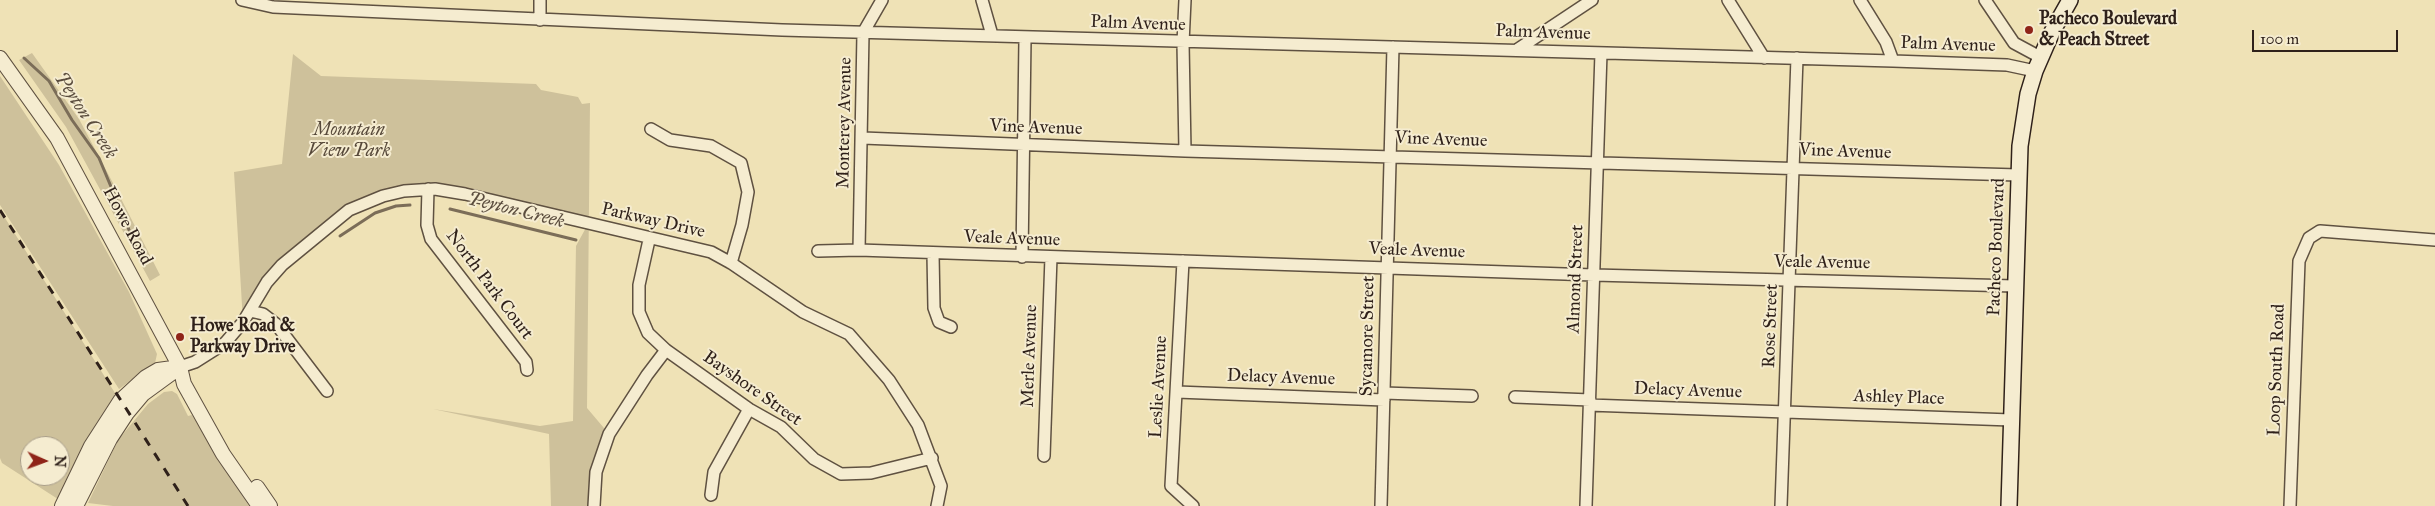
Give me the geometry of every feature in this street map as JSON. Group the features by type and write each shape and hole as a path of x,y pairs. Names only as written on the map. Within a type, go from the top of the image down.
{"main road":[{"name":"Pacheco Boulevard","path":"2009,506 2018,175 2023,120 2038,64 2070,0"}],"street":[{"name":"Palm Avenue","path":"242,0 263,6 540,20 864,33 992,35 1025,38 1183,43 1518,49 2007,65 2038,64"},
{"path":"540,0 540,20"},
{"name":"Monterey Avenue","path":"859,250 864,33 882,0"},
{"path":"982,0 992,35"},
{"path":"1185,0 1183,43 1185,151"},
{"path":"1518,49 1592,0"},
{"path":"1728,0 1764,58"},
{"path":"1860,0 1886,42 1893,61"},
{"path":"1986,0 2014,43 2038,64"},
{"path":"1022,257 1025,38"},
{"name":"Sycamore Street","path":"1381,506 1392,47"},
{"name":"Almond Street","path":"1586,506 1601,53"},
{"name":"Howe Road","path":"0,58 66,155 180,367 184,384 223,454 259,506"},
{"name":"Rose Street","path":"1782,506 1798,58"},
{"path":"651,129 670,140 711,146 741,163 748,192 742,225 731,263"},
{"name":"Vine Avenue","path":"863,138 1185,151 2018,175"},
{"name":"Parkway Drive","path":"180,367 195,362 226,343 250,311 267,282 282,265 349,210 384,196 428,189 465,194 649,240 711,252 731,263 803,312 849,334 904,401 918,425 941,486 937,506"},
{"name":"North Park Court","path":"428,189 427,224 431,239 526,362 527,370"},
{"name":"Loop South Road","path":"2290,506 2299,261 2309,238 2320,231 2435,240"},
{"name":"Bayshore Street","path":"649,240 639,285 639,312 648,333 666,350 749,409 781,427 814,459 841,474 871,473 932,458"},
{"name":"Veale Avenue","path":"818,251 859,250 1022,257 2015,286"},
{"path":"933,254 934,308 939,322 951,328"},
{"name":"Merle Avenue","path":"1044,456 1051,257"},
{"name":"Leslie Avenue","path":"1183,261 1171,486 1193,506"},
{"path":"250,311 263,314 276,324 327,391"},
{"path":"594,506 596,472 609,434 647,375 666,350"},
{"path":"62,506 91,446 116,406 146,377 165,368 180,367"},
{"path":"76,506 110,439 127,413 143,394 180,367"},
{"name":"Howe Road","path":"180,367 192,379 230,448 270,506"},
{"name":"Delacy Avenue","path":"1176,392 1472,396"},
{"name":"Delacy Avenue","path":"1515,397 1785,411"},
{"path":"711,495 714,472 749,409"},
{"name":"Ashley Place","path":"1785,411 2011,420"}],"green space":[{"path":"32,53 79,119 114,185 160,275 150,281 66,127 19,60"},
{"name":"Mountain View Park","path":"293,54 321,76 536,84 541,90 578,97 582,104 590,103 587,408 609,434 594,506 551,506 549,434 433,409 540,426 573,421 576,246 588,224 422,189 349,210 282,265 243,322 234,172 282,164"},
{"path":"0,76 59,165 129,292 157,354 155,363 119,389 0,205"},
{"path":"0,210 120,401 64,503 38,486 70,486 70,436 20,436 20,475 2,463 0,458"},
{"path":"172,391 177,394 188,416 192,415 249,506 113,506 88,503 118,440 148,404 164,392"}],"waterway":[{"name":"Peyton Creek","path":"24,58 49,81 72,120 99,158 137,249"},
{"name":"Peyton Creek","path":"340,236 375,213 396,206 410,205"},
{"name":"Peyton Creek","path":"450,209 576,240"}],"railway":[{"path":"0,210 188,506"}],"place":[{"name":"Pacheco Boulevard & Peach Street","path":"2029,30"},
{"name":"Howe Road & Parkway Drive","path":"180,337"}]}
